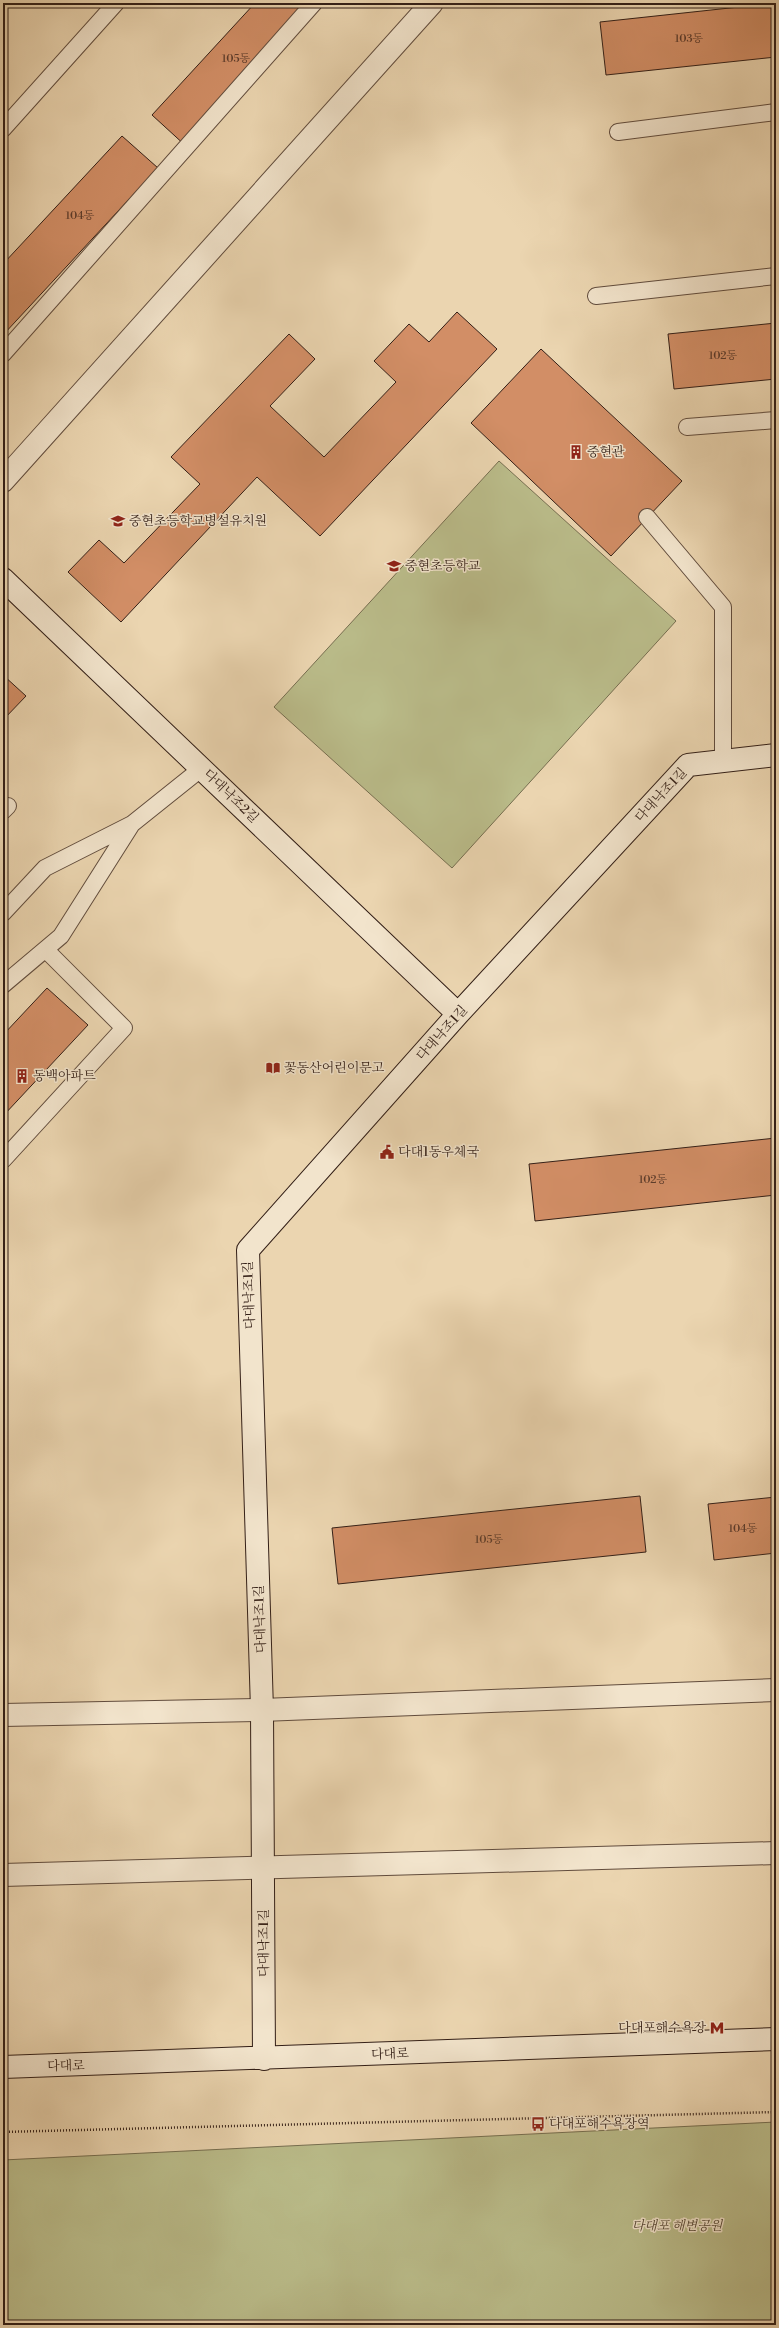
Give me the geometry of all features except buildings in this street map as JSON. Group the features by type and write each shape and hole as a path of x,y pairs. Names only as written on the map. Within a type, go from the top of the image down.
{"street":[{"path":"3,481 432,3"},
{"name":"다대낙조2길","path":"3,578 458,1014"},
{"name":"다대낙조1길","path":"264,2059 262,1710 248,1250 458,1014 688,765 776,755"},
{"path":"3,1715 262,1710 776,1690"},
{"path":"3,1875 776,1853"},
{"name":"다대로","path":"3,2067 264,2059 776,2039"}],"lane":[{"path":"3,129 116,3"},
{"path":"3,354 314,3"},
{"path":"618,132 776,112"},
{"path":"596,296 776,276"},
{"path":"687,427 776,420"},
{"path":"647,518 723,607 722,761"},
{"path":"3,913 46,868 132,824 202,768"},
{"path":"3,985 61,936 132,824"},
{"path":"3,1160 124,1028 46,950"}],"path":[{"path":"3,2132 776,2112"}],"green space":[{"path":"499,461 676,621 452,868 274,707"},
{"name":"다대포 해변공원","path":"776,2122 776,2325 3,2325 3,2160"}],"place":[{"name":"중현관","path":"576,452"},
{"name":"중현초등학교병설유치원","path":"118,521"},
{"name":"중현초등학교","path":"394,566"},
{"name":"꽃동산어린이문고","path":"273,1068"},
{"name":"동백아파트","path":"22,1076"},
{"name":"다대1동우체국","path":"387,1152"},
{"name":"다대포해수욕장","path":"717,2028"},
{"name":"다대포해수욕장역","path":"538,2124"}]}
